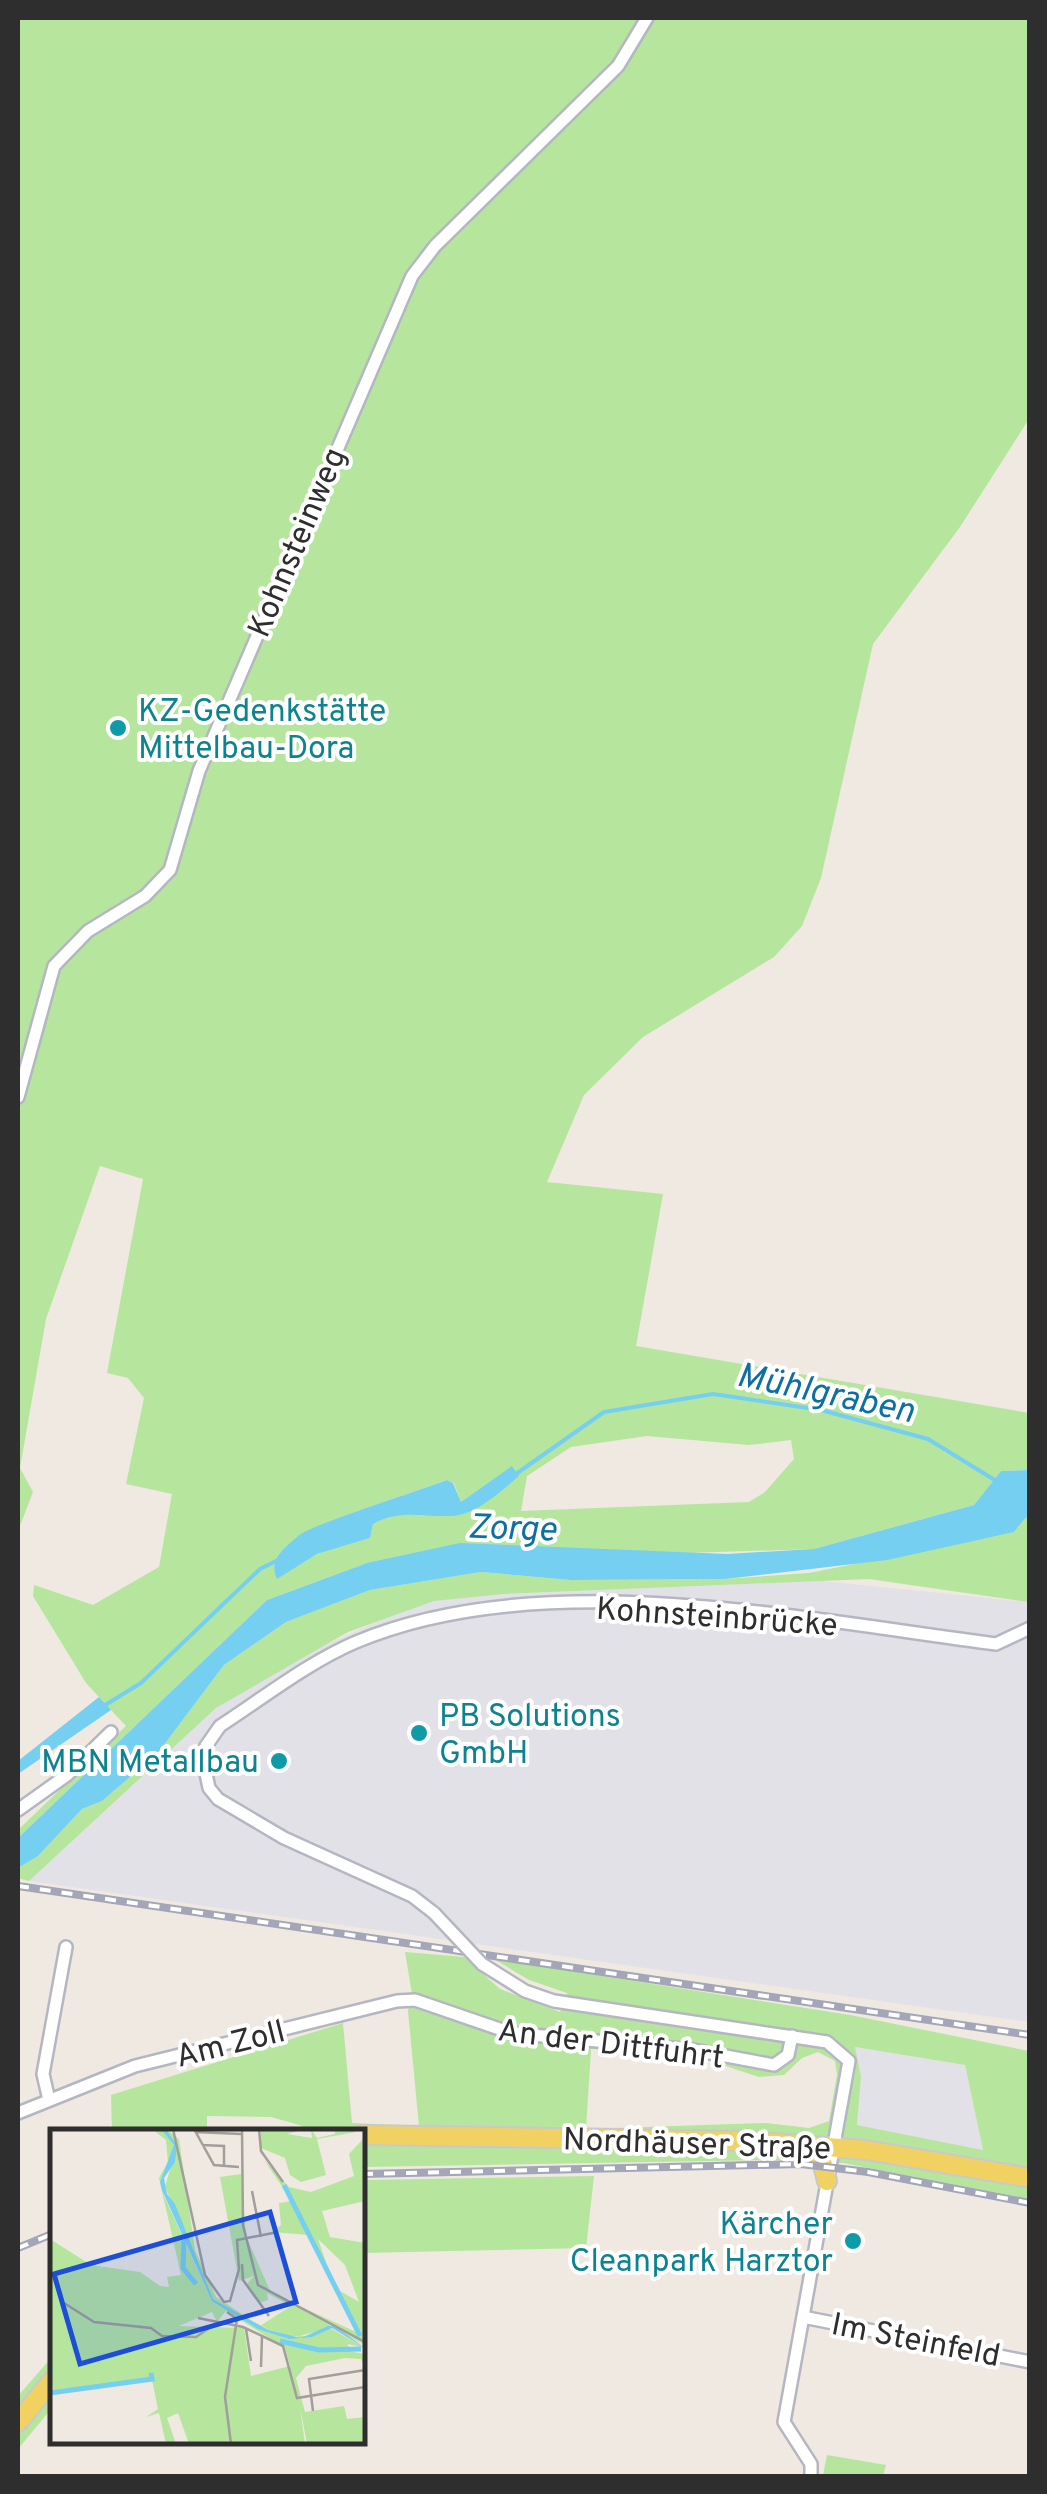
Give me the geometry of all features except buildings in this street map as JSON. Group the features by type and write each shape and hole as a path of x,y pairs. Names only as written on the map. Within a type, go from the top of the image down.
{"main road":[{"name":"Nordhäuser Straße","path":"365,2135 834,2146 1030,2178"},
{"path":"796,2144 822,2161 827,2181"},
{"path":"18,2422 50,2383"}],"street":[{"name":"Kohnsteinweg","path":"18,1097 54,966 88,931 145,896 170,870 199,770 412,276 435,246 618,66 647,18"},
{"name":"Kohnsteinbrücke","path":"834,2146 849,2061 827,2042 543,1998 482,1964 412,1896 311,1852 218,1799 206,1777 206,1746 220,1726 352,1644 470,1608 665,1604 996,1644 1030,1628"},
{"path":"18,1810 67,1775 111,1732"},
{"path":"49,2100 44,2074 66,1947"},
{"name":"Am Zoll","path":"18,2113 135,2066 415,2000"},
{"name":"An der Dittfuhrt","path":"415,2000 511,2034 694,2050 774,2065 788,2055 792,2036"},
{"name":"Im Steinfeld","path":"811,2476 810,2464 784,2422 834,2146"},
{"name":"Im Steinfeld","path":"803,2316 1030,2362"}],"shaded area":[{"path":"822,1581 1029,1602 1029,2022 29,1881 216,1708 307,1653 398,1612 434,1601 504,1594"},
{"path":"854,2047 965,2065 983,2150 857,2125 861,2077"}],"green space":[{"path":"18,18 1030,18 1029,419 960,527 873,644 821,878 802,926 774,957 643,1037 584,1095 547,1182 663,1194 636,1346 1029,1413 1029,1470 1001,1471 974,1505 814,1549 367,1563 267,1600 18,1838 18,1830 126,1726 86,1683 33,1596 34,1585 93,1605 159,1567 172,1494 126,1484 144,1398 128,1378 107,1373 143,1179 100,1166 46,1319 20,1468 33,1492 18,1531","holes":["647,1436 749,1445 791,1440 794,1459 765,1492 749,1502 521,1511 527,1476 571,1447","512,1467 497,1491 481,1504 465,1511 394,1516 373,1524 370,1538 317,1554 277,1578 274,1565 279,1554 308,1531 447,1480 454,1483 461,1502"]},
{"path":"1029,1514 1029,1602 869,1579 504,1594 434,1601 348,1632 216,1708 29,1881 18,1878 18,1868 38,1856 82,1809 102,1801 157,1754 224,1665 286,1622 370,1590 481,1572 571,1580 725,1579 809,1573 1014,1532"},
{"path":"405,1952 464,1957 500,1989 560,2012 567,1993 529,1980 494,1959 850,2015 1029,2051 1029,2199 843,2163 771,2160 365,2167 365,2129 290,2129 303,2126 271,2117 207,2116 207,2129 112,2129 111,2095 343,2023 352,2123 419,2126 408,2011 412,1994","holes":["855,2047 965,2065 983,2150 857,2125 861,2077","591,2049 692,2055 759,2077 784,2075 802,2058 818,2052 835,2061 837,2075 829,2121 809,2128 766,2123 586,2129"]},
{"path":"594,2176 586,2248 365,2253 365,2180"},
{"path":"50,2359 50,2410 18,2449 18,2396"},
{"path":"827,2455 886,2465 883,2476 823,2476"}],"water":[{"path":"512,1466 519,1476 470,1511 451,1516 402,1515 383,1519 373,1524 370,1538 317,1554 277,1579 274,1565 279,1554 307,1531 447,1480 453,1483 461,1502"},
{"path":"1029,1470 1029,1514 1014,1532 887,1560 725,1579 571,1580 481,1572 370,1590 286,1622 224,1665 157,1754 102,1801 82,1809 38,1856 18,1868 18,1838 267,1600 367,1563 460,1543 727,1554 814,1549 974,1505 1001,1471"},
{"path":"99,1697 111,1710 18,1774 18,1761"}],"waterway":[{"name":"Mühlgraben","path":"516,1474 604,1412 713,1394 821,1410 928,1439 998,1482"},
{"name":"Mühlgraben","path":"102,1707 141,1683 260,1569 278,1560"}],"railway":[{"path":"18,1886 1030,2035"},
{"path":"365,2174 801,2164 868,2172 1030,2203"},
{"path":"18,2248 50,2235"}],"place":[{"name":"KZ-Gedenkstätte Mittelbau-Dora","path":"118,728"},
{"name":"PB Solutions GmbH","path":"419,1733"},
{"name":"MBN Metallbau","path":"279,1761"},
{"name":"Kärcher Cleanpark Harztor","path":"853,2241"}],"water label":[{"name":"Zorge","path":"512,1527"}]}
